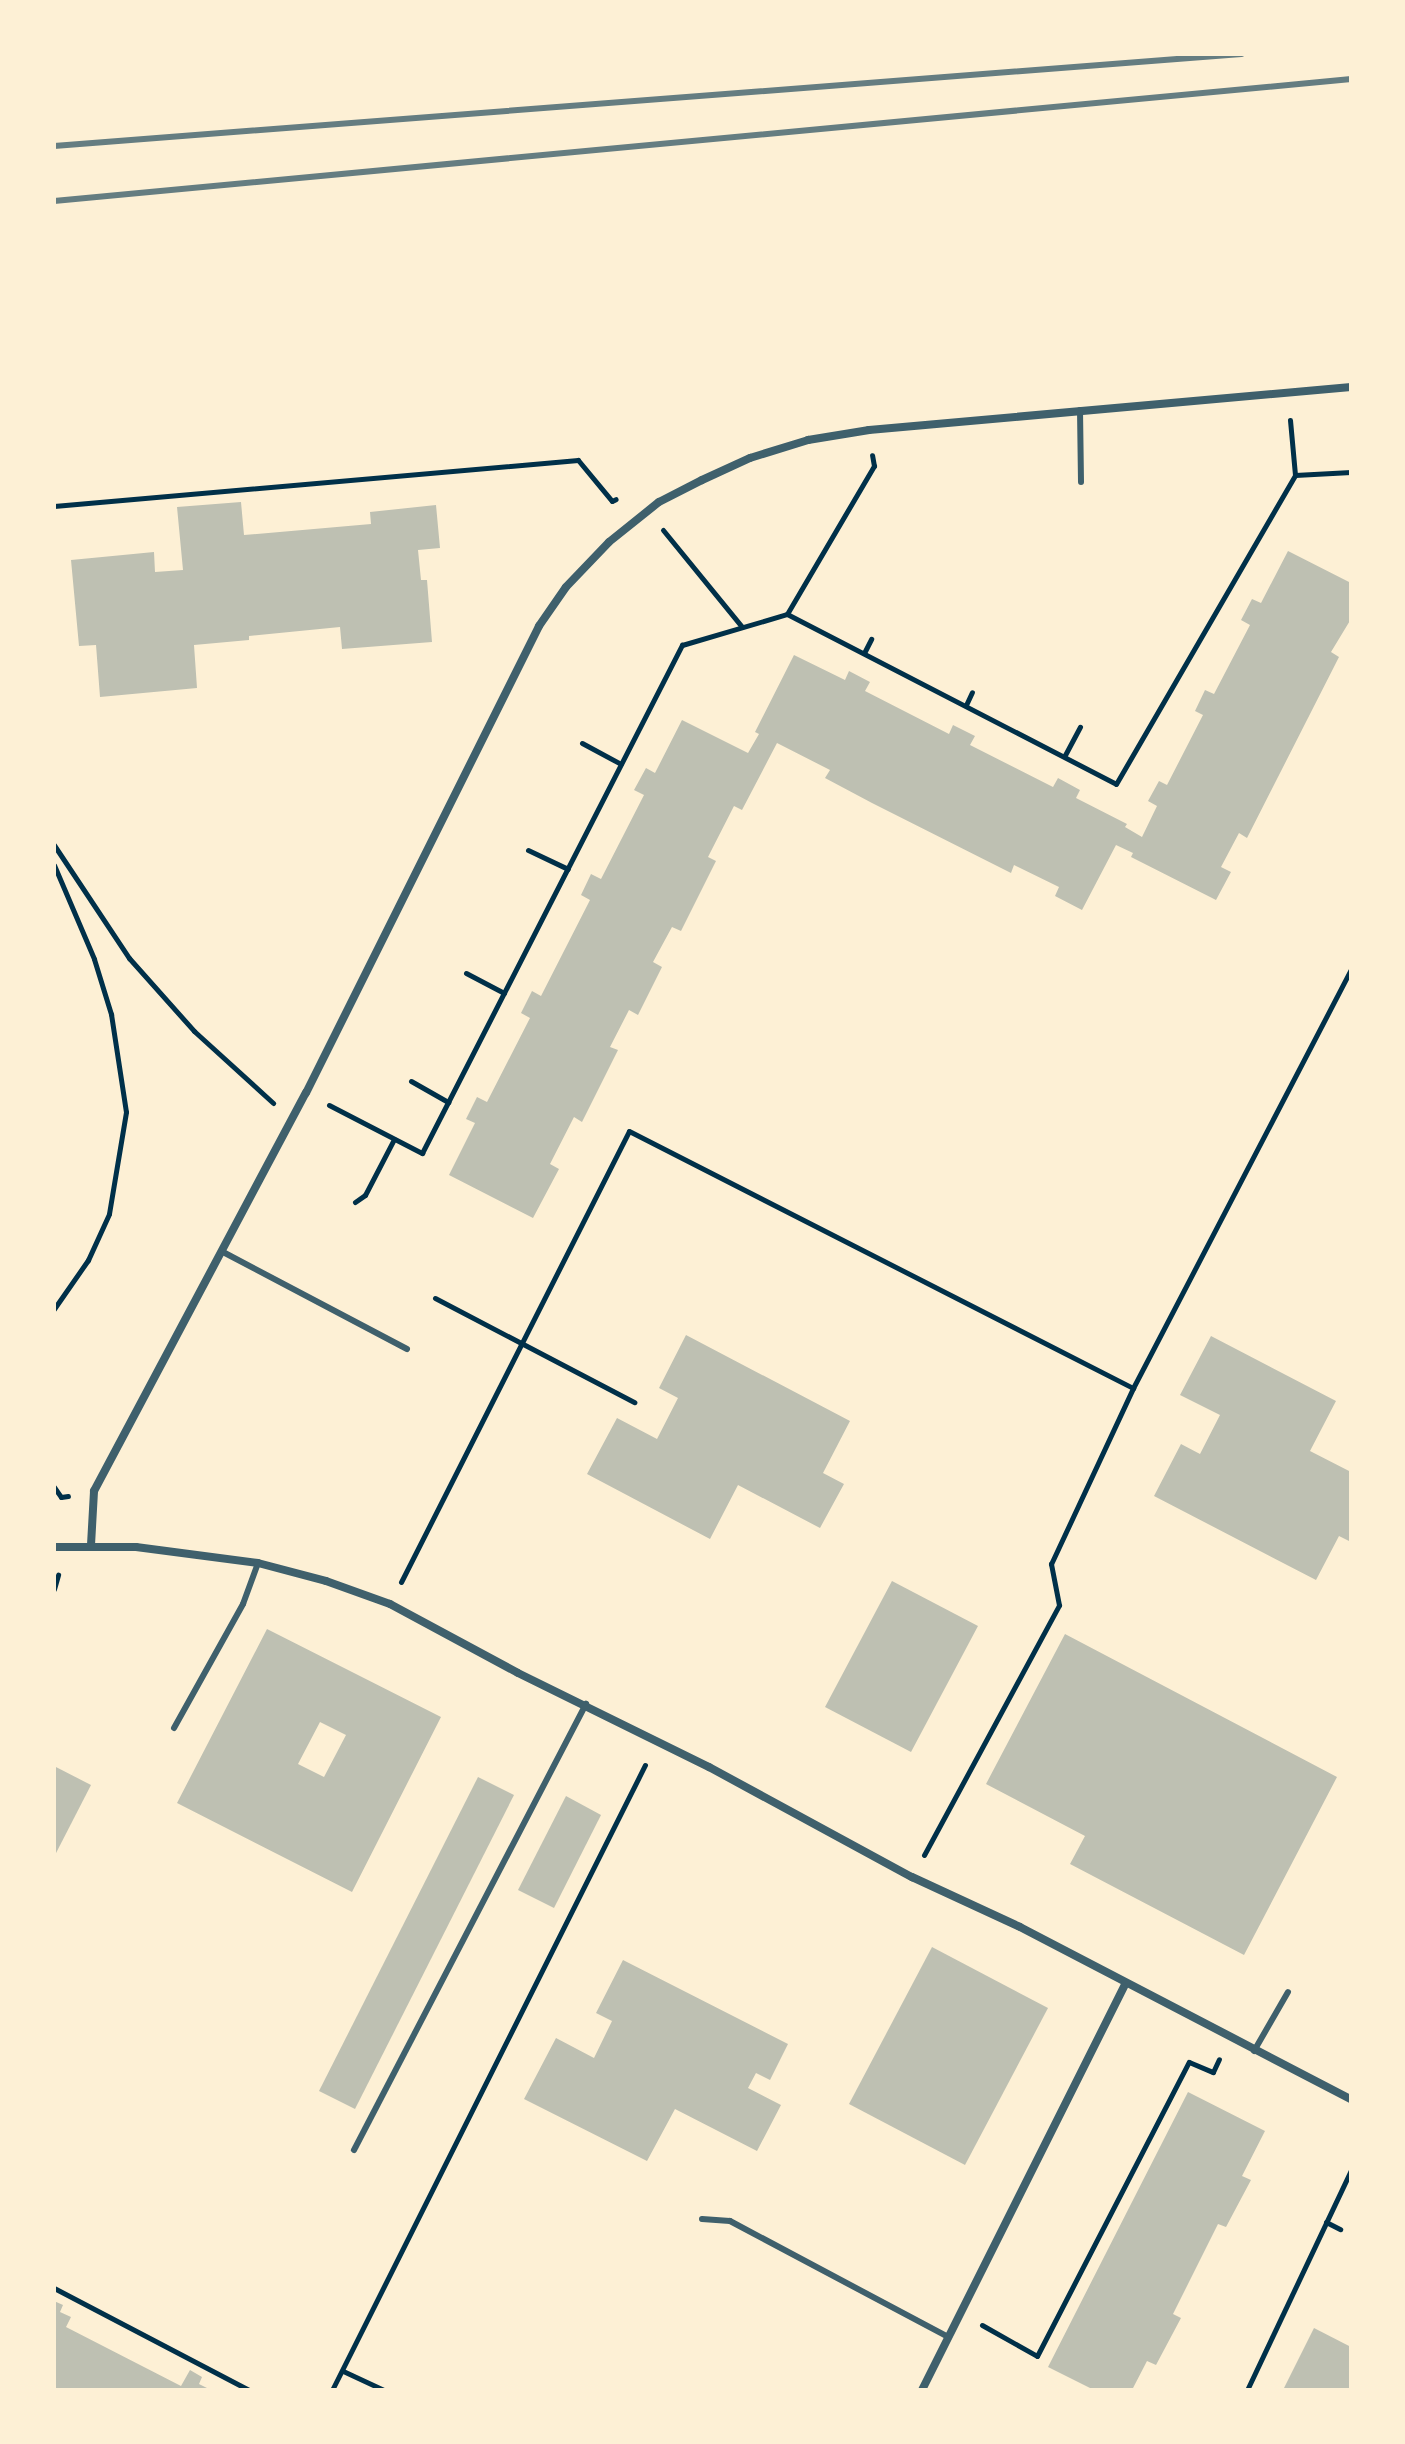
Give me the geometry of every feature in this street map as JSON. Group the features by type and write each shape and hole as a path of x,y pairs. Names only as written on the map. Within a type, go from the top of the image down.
{"street":[{"path":"91,1545 94,1491 306,1093 539,626 566,587 609,542 647,511 750,458 808,440 869,430 1351,387"},
{"path":"54,1547 91,1545 152,1549 258,1563 326,1581 390,1604 518,1673 658,1740 912,1877 1350,2097"},
{"path":"922,2390 1126,1983"}],"lane":[{"path":"1080,410 1081,482"},
{"path":"223,1252 407,1349"},
{"path":"174,1728 243,1604 258,1563"},
{"path":"354,2150 586,1704"},
{"path":"1254,2051 1288,1992"},
{"path":"702,2219 730,2221 948,2337"}],"path":[{"path":"306,1093 422,1153 682,645 787,614 1116,784 1295,475 1286,391"},
{"path":"787,614 874,466 869,430"},
{"path":"54,506 578,460 612,501 633,493 742,627"},
{"path":"1295,475 1351,472"},
{"path":"864,653 871,639"},
{"path":"966,705 972,692"},
{"path":"1065,755 1080,727"},
{"path":"582,743 621,764"},
{"path":"54,845 129,958 194,1031 292,1120"},
{"path":"528,850 568,869"},
{"path":"54,865 94,959 111,1014 126,1112 109,1214 88,1260 54,1309"},
{"path":"912,1877 1059,1605 1051,1564 1133,1388 1351,970"},
{"path":"466,973 504,993"},
{"path":"411,1081 448,1102"},
{"path":"390,1604 629,1131 1133,1388"},
{"path":"355,1202 365,1195 394,1139"},
{"path":"435,1298 634,1402"},
{"path":"332,2390 658,1740"},
{"path":"960,2313 1037,2356 1189,2062 1213,2072 1229,2036"},
{"path":"1247,2390 1351,2170"},
{"path":"1326,2222 1340,2229"},
{"path":"54,2288 249,2390"},
{"path":"343,2371 384,2390"}],"building":[{"path":"241,502 244,535 371,524 370,512 436,505 440,548 418,550 421,580 427,580 432,642 342,649 340,627 194,645 197,688 100,697 96,645 79,646 71,560 154,552 155,572 183,570 177,507"},
{"path":"1288,551 1351,583 1351,619 1331,652 1339,657 1247,838 1239,833 1221,867 1231,872 1216,900 1131,857 1133,853 1116,845 1082,910 1055,896 1059,887 1014,865 1011,873 872,803 825,778 830,770 777,743 742,810 734,806 708,857 716,861 681,931 672,927 653,962 662,967 638,1015 629,1010 610,1047 618,1050 582,1122 574,1117 550,1164 559,1169 533,1218 449,1175 475,1123 466,1119 477,1097 487,1102 530,1018 521,1013 532,991 541,996 590,900 581,895 591,874 601,879 644,795 634,790 646,768 655,773 682,720 748,753 759,734 755,732 794,655 845,680 849,671 870,682 865,691 949,734 953,725 975,736 970,745 1053,787 1058,778 1080,790 1076,798 1127,824 1125,827 1142,837 1157,806 1148,801 1159,781 1167,785 1203,715 1195,711 1205,690 1214,694 1250,625 1241,620 1252,599 1261,603"},
{"path":"686,1335 850,1421 823,1473 844,1484 820,1528 738,1485 710,1539 587,1474 617,1418 657,1439 678,1398 659,1388"},
{"path":"1211,1336 1336,1401 1310,1451 1351,1472 1351,1542 1339,1536 1316,1580 1154,1496 1181,1444 1200,1454 1220,1415 1180,1395"},
{"path":"892,1581 978,1626 911,1752 825,1707"},
{"path":"267,1629 441,1717 352,1892 177,1803","holes":["320,1722 346,1735 324,1777 298,1764"]},
{"path":"1065,1634 1337,1777 1244,1955 1070,1864 1085,1836 986,1784"},
{"path":"54,1766 91,1785 54,1857"},
{"path":"478,1777 514,1795 355,2109 319,2091"},
{"path":"566,1796 601,1815 554,1908 518,1890"},
{"path":"932,1947 1048,2008 965,2165 849,2104"},
{"path":"623,1960 788,2044 770,2080 756,2073 748,2088 781,2105 757,2151 675,2109 647,2161 524,2099 556,2038 594,2058 612,2021 596,2013"},
{"path":"1188,2092 1265,2131 1242,2176 1251,2180 1226,2227 1218,2224 1173,2314 1181,2318 1156,2365 1147,2361 1132,2390 1094,2390 1048,2367"},
{"path":"54,2301 63,2305 60,2312 71,2317 66,2327 181,2386 190,2370 202,2377 199,2384 211,2390 54,2390"},
{"path":"1314,2328 1351,2347 1351,2390 1283,2390"}],"railway":[{"path":"54,146 1241,54"},
{"path":"54,201 1351,79"}]}
